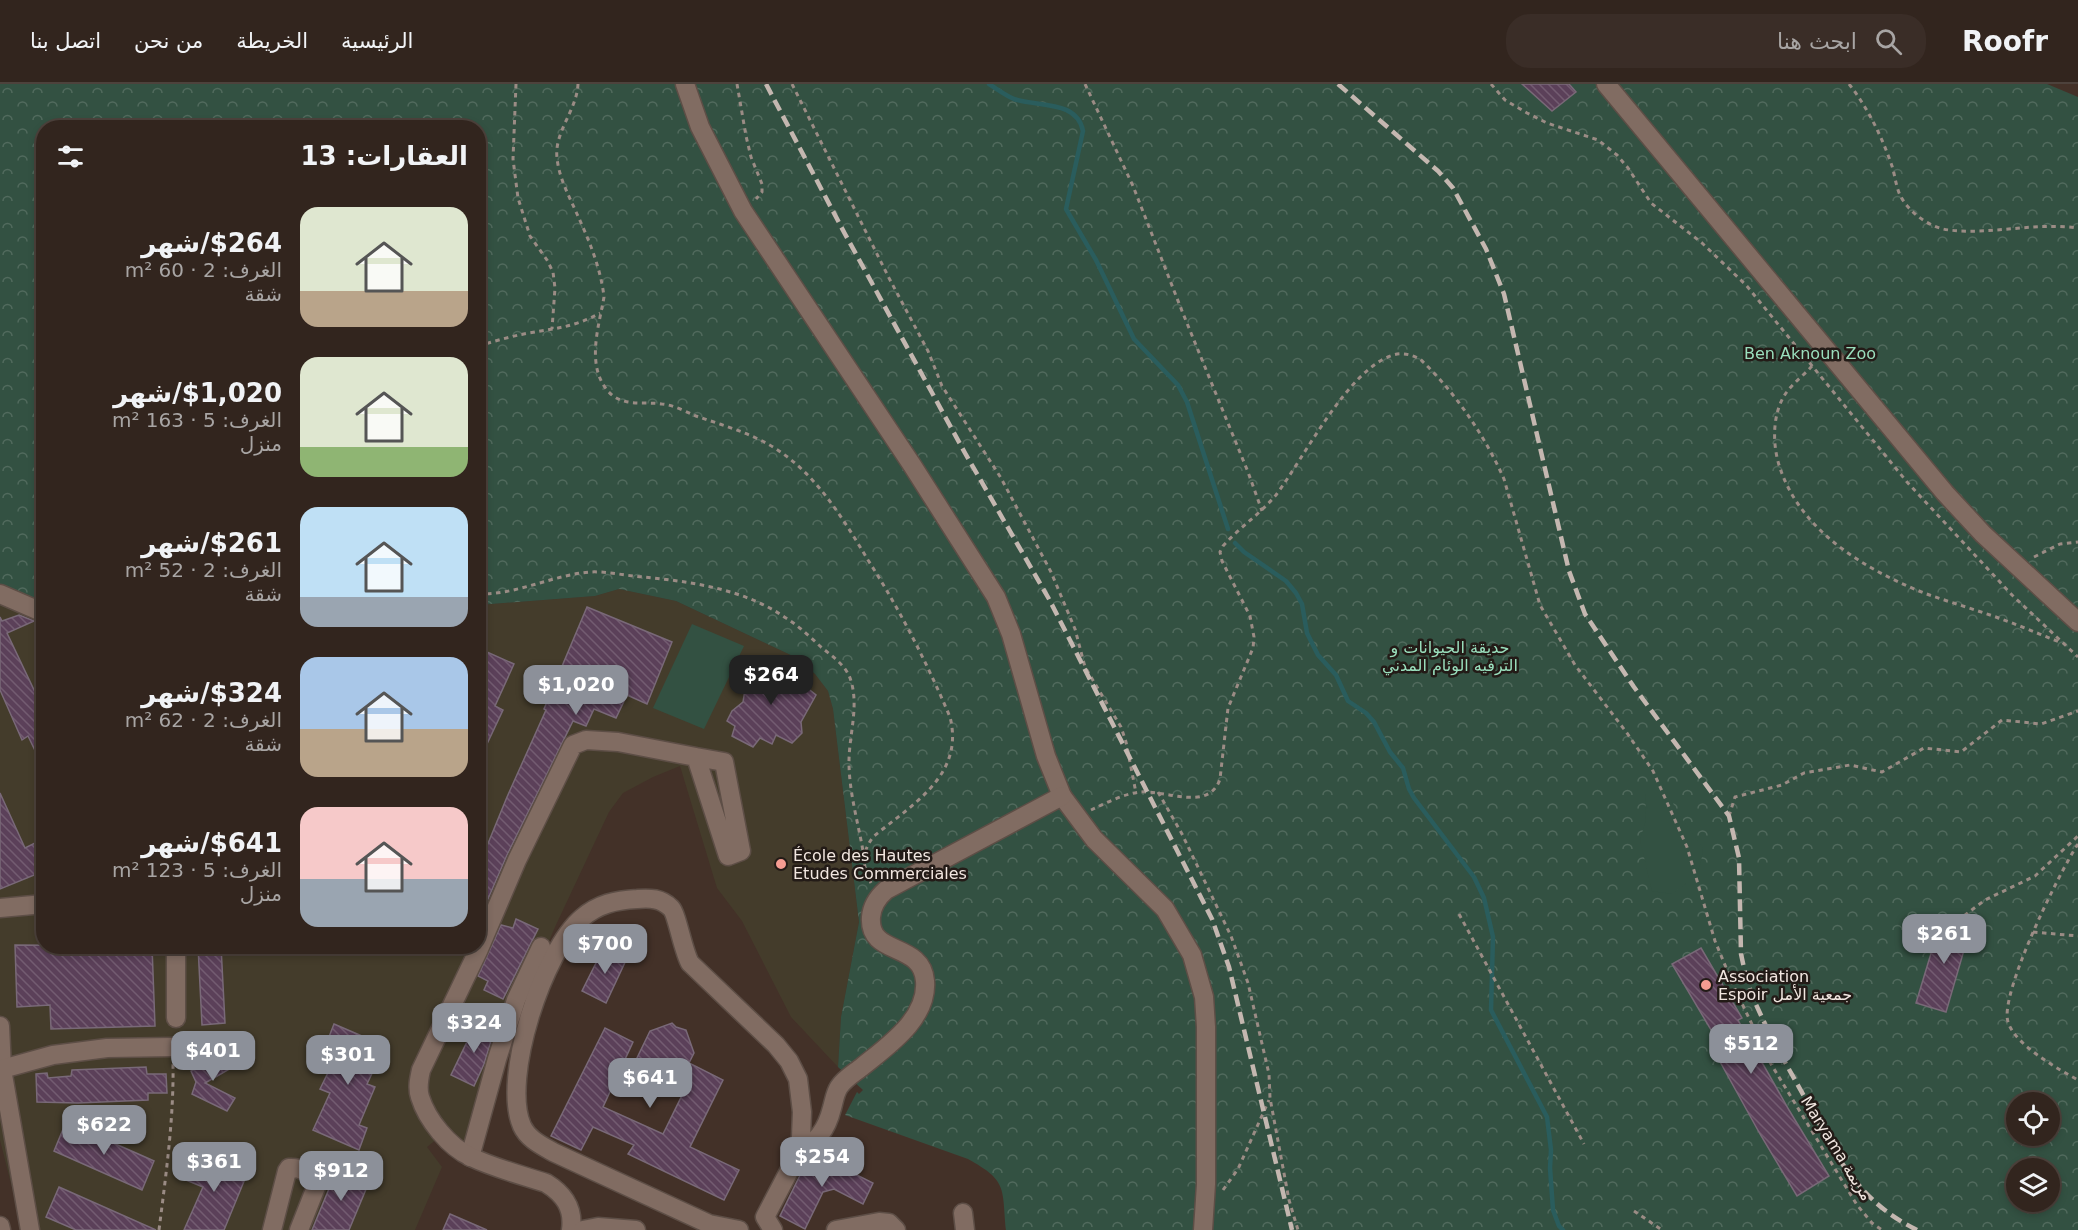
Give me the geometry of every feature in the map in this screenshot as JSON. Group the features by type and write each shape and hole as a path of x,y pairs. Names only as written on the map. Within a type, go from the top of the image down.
{"street":[{"path":"685,84 700,128 743,212 912,465 996,597 1011,634 1046,756 1062,796 1077,818 1117,864 1165,909 1182,935 1195,964 1204,997 1206,1184 1203,1230"},
{"path":"1606,84 1946,494 2017,567 2078,622"},
{"path":"0,594 36,610"},
{"path":"486,935 517,860 573,745 586,740 618,742 724,762 741,851 728,856 696,758"},
{"path":"798,1154 816,1141 826,1127 840,1086 905,1029 922,1003 925,979 917,961 911,955 883,944 873,932 871,924 873,909 878,897 886,890 1062,796"},
{"path":"739,1230 710,1224 553,1152 531,1139 522,1126 517,1100 517,1067 523,1035 554,956 567,934 582,918 598,907 619,900 652,898 664,902 673,910 684,951 690,963 789,1060 798,1079 802,1112 801,1137 798,1154 765,1216 773,1230"},
{"path":"0,908 36,905"},
{"path":"470,1157 516,1000 542,947"},
{"path":"176,954 176,1018"},
{"path":"478,954 419,1076 420,1098 431,1118 453,1145 470,1157 546,1183 557,1190 571,1210 571,1230"},
{"path":"0,1026 2,1069 30,1230"},
{"path":"2,1069 53,1055 107,1047 172,1047"},
{"path":"272,1230 289,1168 314,1176 318,1182 299,1230"},
{"path":"836,1230 879,1222 889,1223 896,1230"},
{"path":"583,1230 598,1227 636,1230"}],"path":[{"path":"516,84 513,159 518,198 530,236 548,260 553,272 555,288 552,329"},
{"path":"578,84 574,106 559,139 556,155 567,194 600,274 604,297 596,350 597,369 601,380 614,397 622,402 666,404 755,437 779,449 815,482 842,517 896,604 939,691 954,731 943,774 932,788 873,837 864,853"},
{"path":"736,84 751,158 762,184 759,197 743,212"},
{"path":"792,84 928,351 942,386 1001,478 1051,572 1075,630 1085,667 1121,727 1136,793"},
{"path":"1085,84 1133,186 1262,511"},
{"path":"1491,84 1505,100 1527,113 1547,123 1598,140 1617,155 1651,203 1702,243 1746,285 1907,482 2012,595 2078,657"},
{"path":"1849,84 1859,97 1880,136 1893,167 1900,196 1916,214 1929,223 1947,230 2078,228"},
{"path":"486,344 525,333 582,323 600,313"},
{"name":"Maryama مريمة","path":"1158,792 1201,798 1212,794 1220,779 1223,736 1228,708 1253,648 1254,637 1250,616 1222,561 1220,552 1228,540 1262,511 1279,491 1343,396 1367,372 1394,355 1420,359 1464,411 1497,463 1507,489 1540,605 1575,665 1653,771 1687,848 1728,973 1772,1064 1857,1205 1872,1223 1882,1230"},
{"path":"1812,366 1785,393 1774,435 1776,458 1787,488 1811,521 1838,546 1893,578 1923,592 2063,643"},
{"path":"2017,567 2060,544 2078,542"},
{"path":"486,593 509,591 574,574 592,572 714,587 754,600 786,618 839,662 850,677 854,705 849,761 851,784 865,870 878,897"},
{"path":"1729,816 1735,796 1782,785 1804,773 1850,765 1882,772 1924,748 1961,752 2002,720 2041,724 2078,711"},
{"path":"1077,818 1106,803 1136,793 1158,792 1182,834 1231,936 1248,983 1269,1074 1270,1098 1289,1200 1298,1230"},
{"path":"1956,921 1985,900 2035,876 2078,836"},
{"path":"2078,844 2065,862 2033,932 2011,991 2006,1012 2008,1024 2016,1036 2043,1060 2078,1080"},
{"path":"1459,914 1584,1144"},
{"path":"2033,932 2078,936"},
{"path":"159,1230 174,1092 172,1047"},
{"path":"1204,1203 1222,1192 1230,1182 1270,1098"},
{"path":"1634,1210 1662,1230"}],"shaded area":[{"path":"0,588 36,602 36,954 486,954 486,604 595,596 619,589 676,601 797,658 815,674 828,691 833,709 859,922 841,1017 838,1067 791,1017 742,921 717,888 680,766 623,793 609,812 555,927 518,1015 477,1155 443,1134 427,1147 442,1167 415,1230 20,1230 0,1140"}],"green space":[{"name":"حديقة الحيوانات و الترفيه الوئام المدني","path":"0,84 2047,84 2078,97 2078,1230 1006,1230 1003,1195 997,1180 990,1173 968,1159 845,1115 857,1092 859,1094 863,1090 838,1067 841,1017 859,922 833,709 828,691 815,674 797,658 676,601 619,589 595,596 486,604 486,120 36,120 36,602 0,588"},
{"path":"692,624 744,646 704,729 653,708"},
{"path":"1661,780 1678,813 1703,848 1695,876 1672,894 1652,891 1640,840 1645,823 1646,794"}],"building":[{"path":"1522,84 1569,84 1576,92 1552,111"},
{"path":"587,607 672,642 647,704 627,695 616,718 594,709 586,726 573,721 507,855 486,904 486,848 546,710 544,709"},
{"path":"19,615 34,621 7,633 36,694 36,752 28,736 22,740 0,690 0,617 2,621"},
{"path":"486,652 514,664 495,706 503,710 486,746"},
{"path":"775,660 794,668 791,675 816,695 801,722 802,733 792,743 776,735 772,744 760,738 753,747 732,736 735,726 727,721 732,711 743,702 746,683 756,664 770,666"},
{"path":"0,793 25,848 35,843 36,874 0,889"},
{"path":"1942,917 1971,926 1946,1012 1916,1003"},
{"path":"516,919 538,929 503,999 484,990 488,981 478,976 501,925 513,928"},
{"path":"15,945 36,945 36,954 152,954 155,1026 51,1029 50,1005 17,1007"},
{"path":"604,947 627,958 606,1003 582,991"},
{"path":"1701,948 1742,1018 1738,1020 1829,1176 1797,1196 1713,1049 1720,1045 1672,964"},
{"path":"198,954 221,954 225,1023 202,1025"},
{"path":"477,1021 495,1028 484,1064 474,1086 451,1075"},
{"path":"672,1023 686,1030 694,1053 689,1063 723,1080 690,1147 739,1170 724,1200 628,1154 634,1145 593,1127 581,1150 551,1136 605,1028 633,1042 603,1107 663,1134 688,1083 669,1073 653,1080 649,1064 637,1058 650,1031"},
{"path":"334,1024 385,1046 367,1084 375,1087 359,1125 367,1128 359,1150 313,1130 330,1093 320,1089 338,1052 325,1047"},
{"path":"226,1052 233,1067 205,1083 235,1098 227,1111 192,1094 196,1082 191,1071"},
{"path":"146,1067 147,1074 166,1074 167,1093 148,1093 148,1100 37,1102 36,1074 47,1073 48,1078 71,1076 72,1070"},
{"path":"66,1122 154,1161 142,1190 54,1151"},
{"path":"197,1151 247,1174 224,1230 184,1230 203,1187 186,1180"},
{"path":"820,1151 829,1155 829,1161 873,1183 863,1204 834,1189 823,1192 805,1229 780,1216 807,1161"},
{"path":"338,1167 369,1182 349,1230 312,1230"},
{"path":"59,1187 156,1230 76,1230 46,1217"},
{"path":"450,1214 487,1230 443,1230"}],"waterway":[{"path":"989,84 1014,99 1065,109 1079,121 1083,131 1066,209 1096,260 1134,339 1178,385 1187,402 1228,529"},
{"path":"1235,543 1244,552 1286,581 1296,593 1302,604 1307,633 1318,655 1336,675 1348,701 1366,713 1374,722 1390,752 1403,768 1414,798 1474,877 1484,898 1493,937 1491,1010 1547,1117 1551,1150 1553,1210 1563,1230"}],"railway":[{"path":"766,84 965,453 1049,599 1212,919 1229,967 1292,1230"},
{"path":"1338,84 1438,171 1453,188 1486,249 1504,294 1569,571 1585,614 1634,687 1729,816 1739,858 1741,954 1753,998 1771,1037 1839,1159 1873,1200 1893,1216 1917,1230"}],"place":[{"name":"École des Hautes Etudes Commerciales","path":"781,864"},
{"name":"Association Espoir جمعية الأمل","path":"1706,985"}],"park label":[{"name":"Ben Aknoun Zoo","path":"1810,353"}]}
